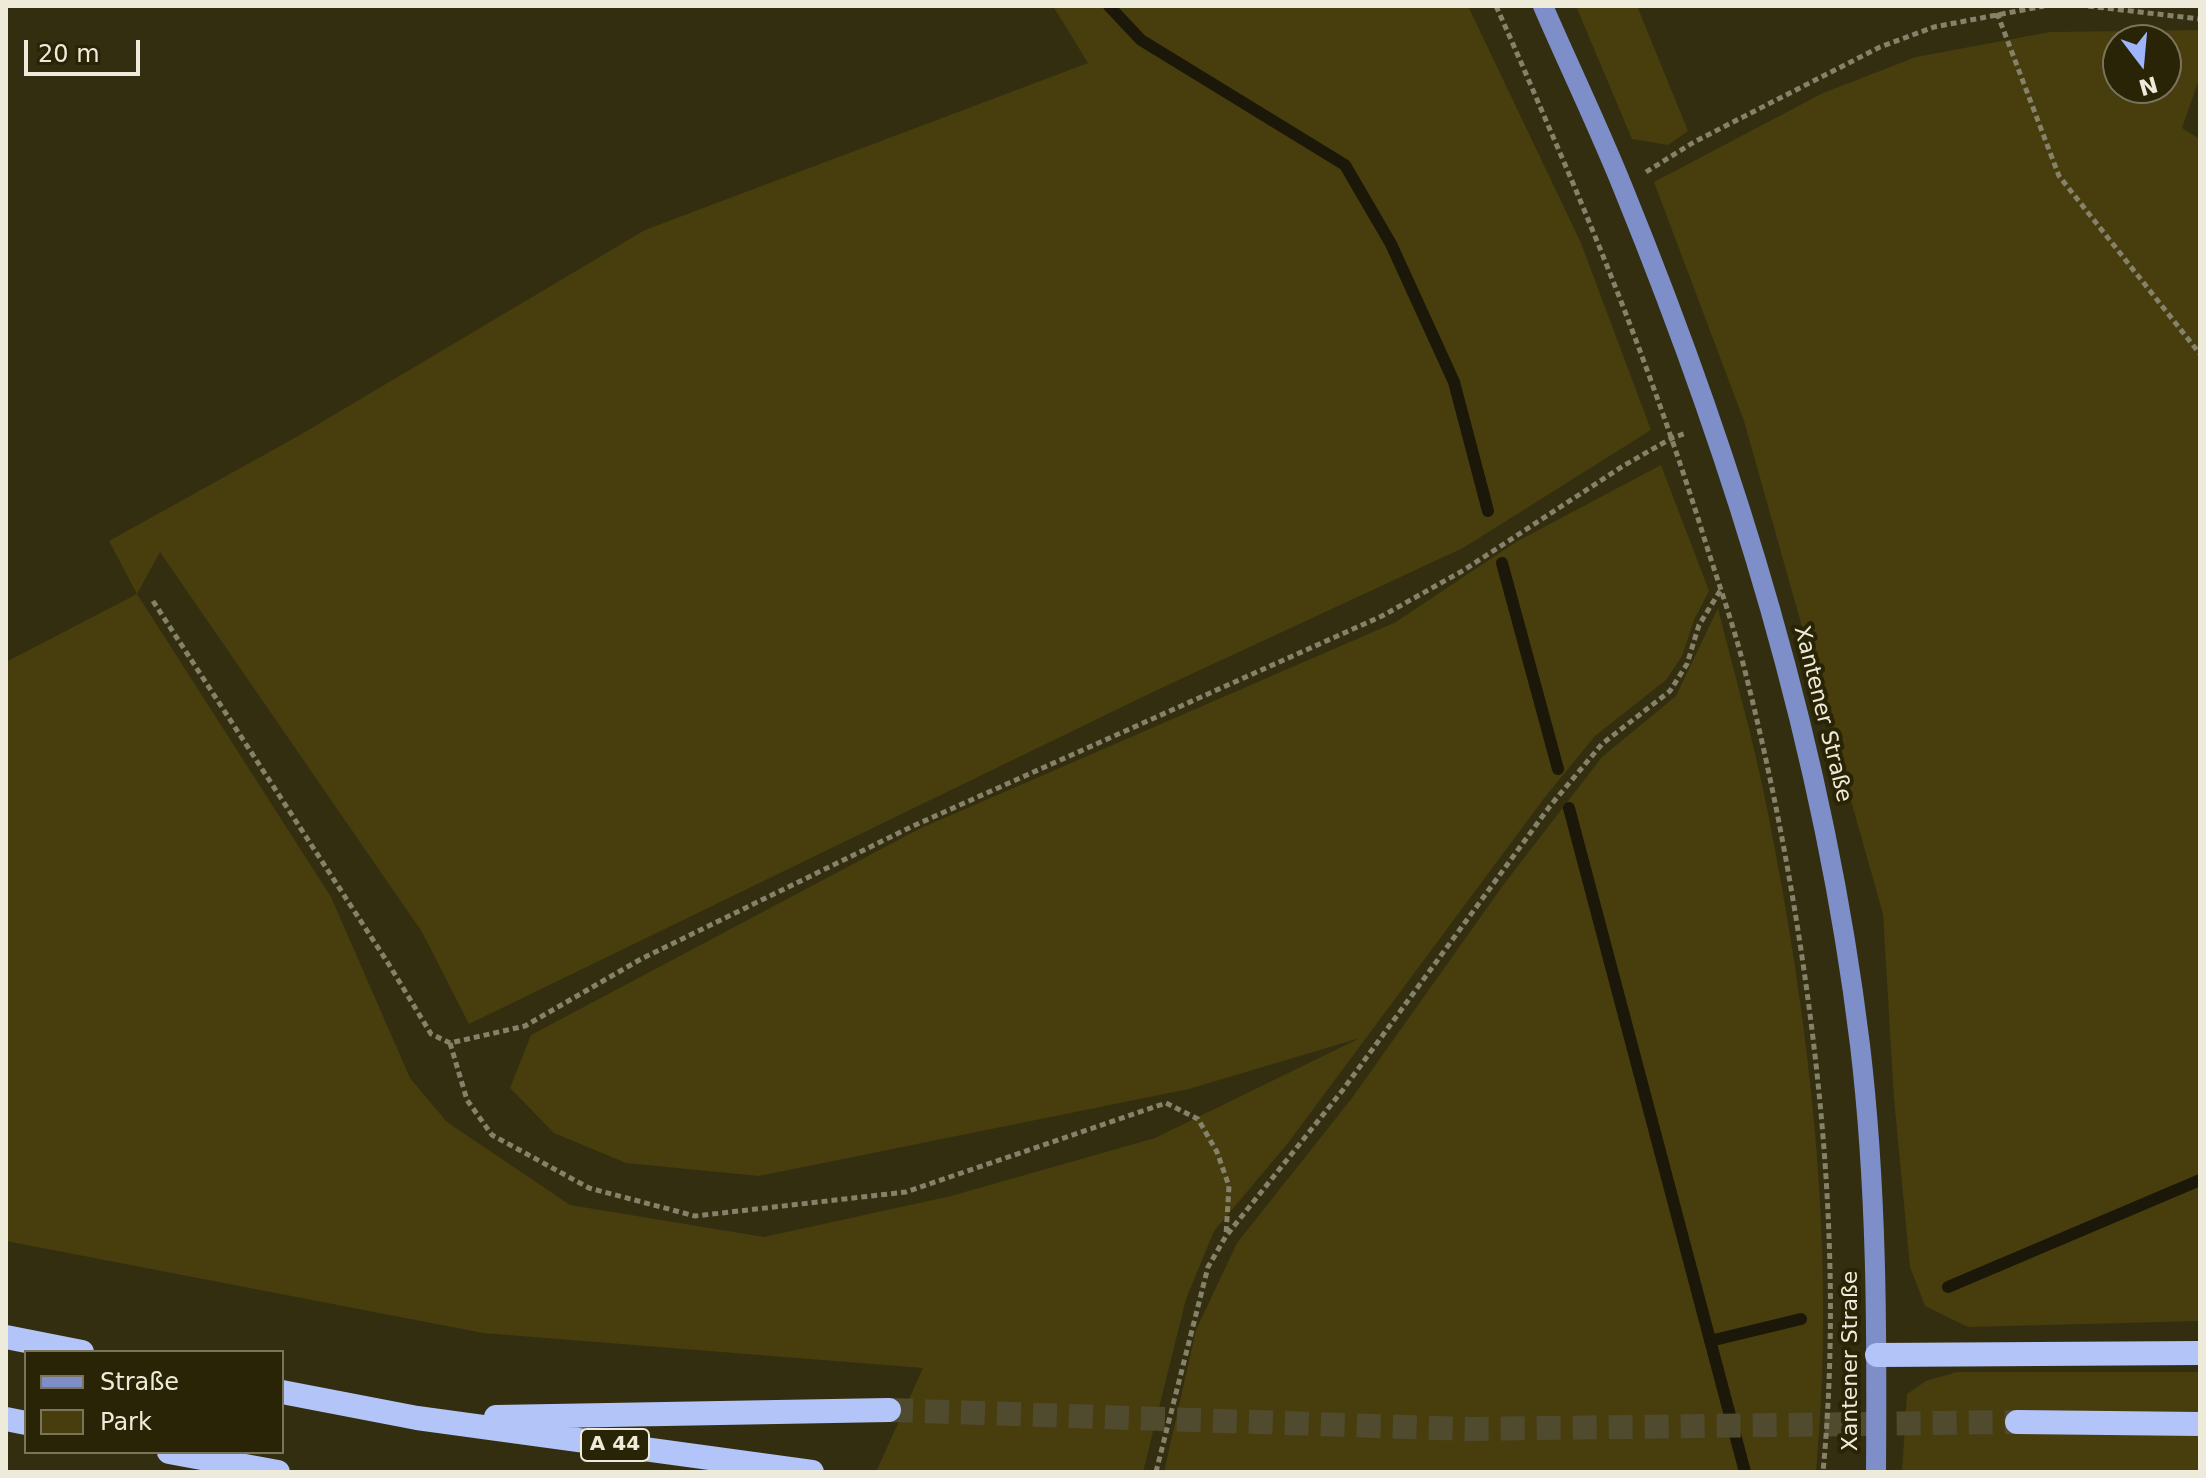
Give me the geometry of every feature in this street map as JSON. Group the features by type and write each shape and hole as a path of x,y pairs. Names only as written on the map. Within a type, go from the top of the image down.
{"highway":[{"path":"6,1337 72,1350"},
{"path":"1877,1355 2200,1353"},
{"name":"A 44","path":"284,1392 417,1418 812,1472"},
{"path":"417,1418 889,1410"},
{"path":"2017,1422 2200,1424"},
{"path":"180,1454 278,1472"}],"main road":[{"name":"Xantener Straße","path":"1543,6 1623,187 1712,424 1783,649 1822,819 1844,936 1860,1048 1873,1196 1876,1472"}],"path":[{"path":"1496,6 1590,222 1635,333 1672,438 1738,647 1777,809 1797,920 1822,1111 1830,1339 1823,1472"},
{"path":"1623,187 1694,142 1880,47 1934,27 2044,6"},
{"path":"2088,6 2200,19"},
{"path":"1997,13 2059,176 2200,354"},
{"path":"153,601 431,1034 450,1043 525,1026 641,959 913,826 1382,616 1464,570 1558,506 1672,438"},
{"path":"1156,1472 1208,1267 1226,1236 1342,1091 1550,806 1602,744 1670,691 1687,664 1699,625 1721,590"},
{"path":"450,1043 467,1100 492,1135 589,1188 695,1216 906,1192 1166,1103 1198,1119 1217,1152 1229,1186 1226,1236"}],"green space":[{"path":"1053,6 1468,6 1581,243 1651,430 1463,548 1155,691 469,1024 422,932 160,552 137,594 109,541 300,435 645,230 1088,63"},
{"path":"1576,6 1637,6 1688,131 1668,145 1632,139"},
{"path":"2182,30 2200,30 2200,77 2182,128 2200,139 2200,1321 1968,1327 1925,1306 1910,1267 1894,1099 1883,914 1744,421 1654,182 1823,93 1916,57 2050,32 2102,31 2102,104 2182,104"},
{"path":"1661,465 1709,591 1694,620 1682,656 1666,680 1595,736 1545,797 1288,1143 1214,1231 1186,1299 1143,1472 876,1472 923,1368 483,1333 6,1241 6,662 137,594 331,897 410,1078 447,1122 570,1205 764,1237 951,1196 1155,1138 1360,1038 1189,1089 759,1176 626,1163 554,1133 510,1088 531,1035 919,829 1396,622 1516,542"},
{"path":"1718,608 1766,803 1807,1052 1821,1220 1823,1304 1822,1388 1816,1472 1164,1472 1196,1330 1237,1243 1352,1098 1504,884 1602,757 1676,696"},
{"path":"1957,1372 2200,1372 2200,1472 1902,1472 1907,1394 1926,1381"}],"waterway":[{"path":"1109,6 1141,40 1345,165 1391,244 1454,382 1488,511"},
{"path":"1502,563 1558,769"},
{"path":"1569,808 1745,1472"},
{"path":"1948,1287 2200,1180"},
{"path":"1710,1341 1801,1319"}],"tunnel":[{"path":"889,1410 1467,1429 2017,1422"}]}
